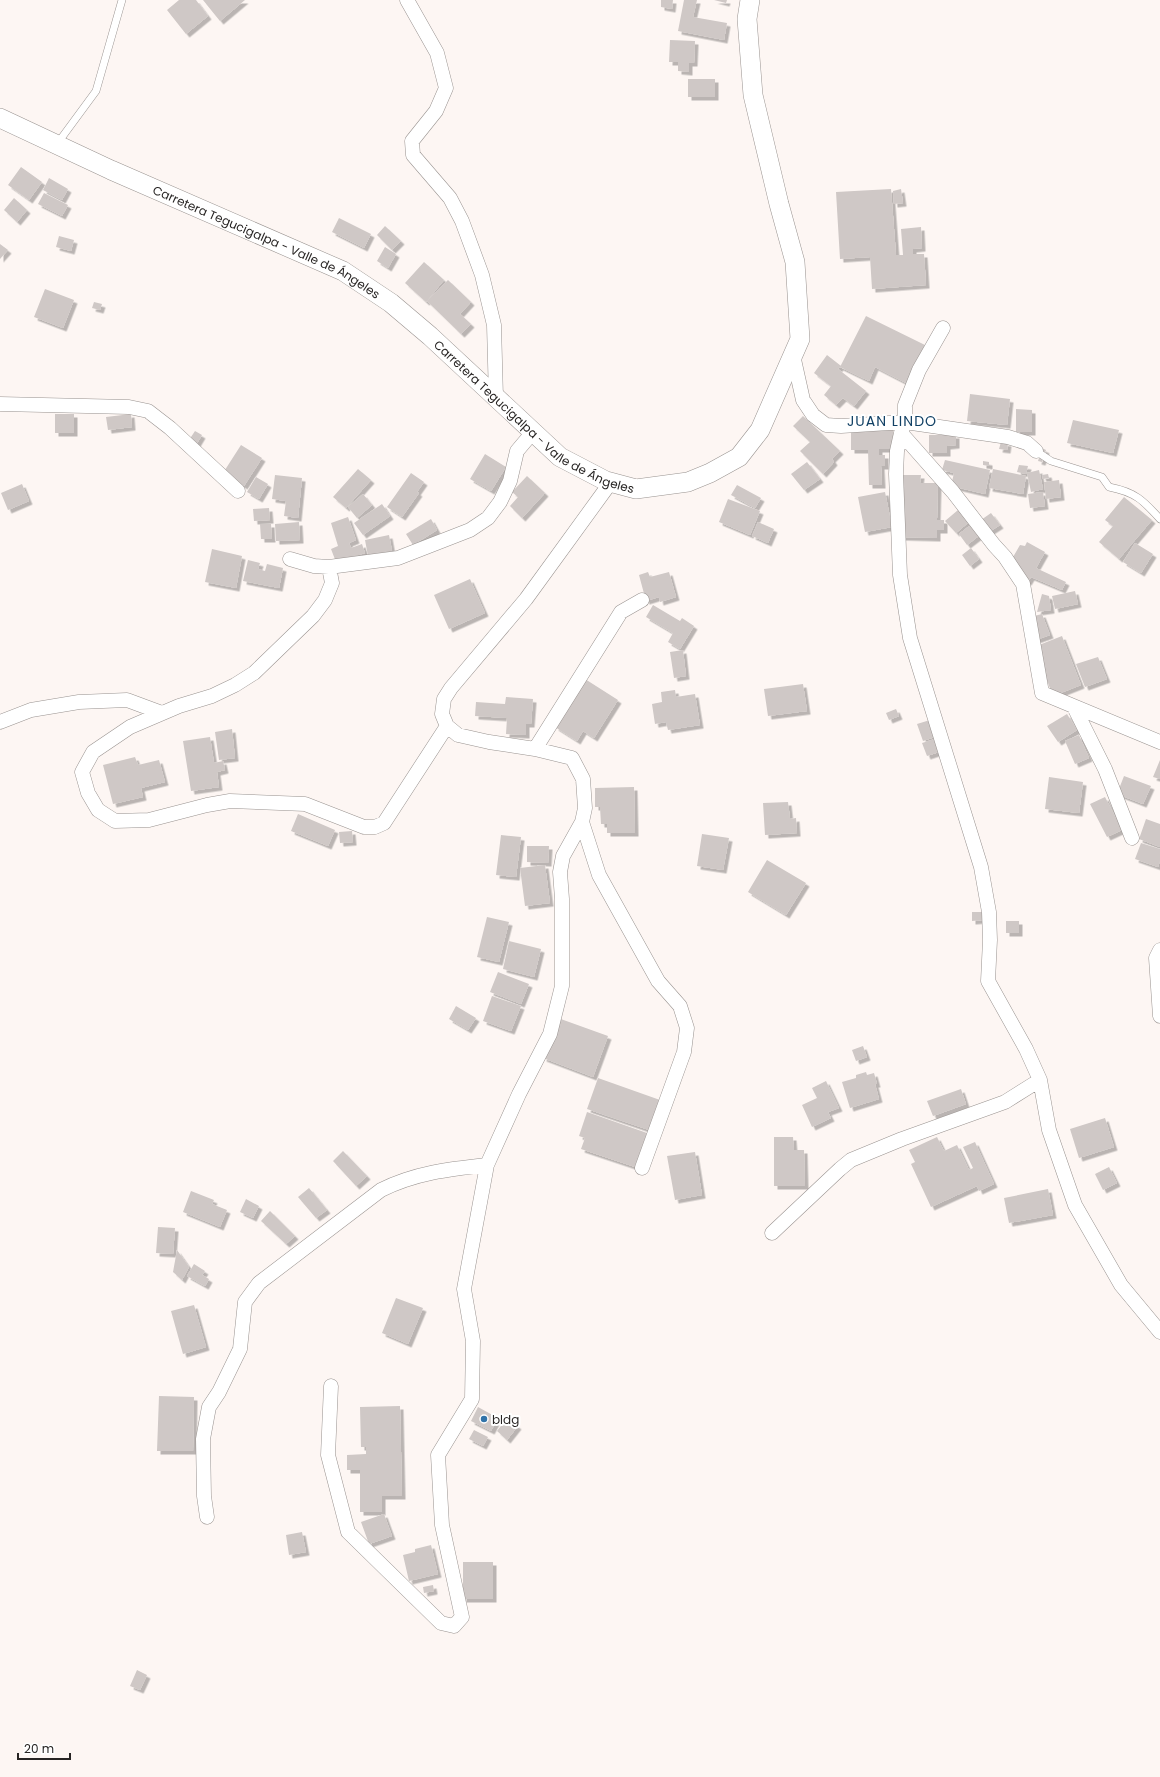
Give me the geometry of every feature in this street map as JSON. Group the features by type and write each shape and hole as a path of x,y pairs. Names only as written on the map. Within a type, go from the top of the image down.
{"main road":[{"name":"Carretera Tegucigalpa - Valle de Ángeles","path":"0,118 343,271 391,303 430,336 560,458 606,482 636,488 688,482 710,473 739,457 760,430 800,339 795,262 779,204 753,95 748,19 750,0"}],"street":[{"path":"407,0 438,53 446,88 436,111 412,141 413,155 450,198 462,221 482,275 494,325 496,398"},
{"path":"943,328 919,370 905,405 903,428 897,452 896,474 900,575 910,638 981,867 989,912 990,940 988,981 1026,1049 1040,1080 1049,1130 1075,1205 1121,1285 1160,1332"},
{"path":"793,355 803,400 813,415 826,424 841,426 903,428 1008,437 1027,443 1036,451"},
{"path":"0,404 129,406 148,411 170,428 238,491"},
{"path":"903,428 994,545 1005,556 1023,584 1042,693 1160,742"},
{"path":"290,559 314,566 329,567 398,558 470,530 488,518 500,502 510,481 517,451 533,432"},
{"path":"331,1386 328,1455 348,1532 441,1623 454,1626 462,1617 442,1525 438,1455 472,1399 473,1341 464,1289 487,1165 519,1094 550,1034 562,986 562,899 560,872 563,856 582,822 585,808 584,779 572,758 535,749 489,742 458,735 447,726 442,714 444,699 451,688 526,600 611,482"},
{"path":"329,567 332,583 325,600 313,616 266,663 235,685 218,694 162,713 130,727 93,752 82,772 88,793 98,810 115,821 149,820 207,804 230,802 306,804 364,826 375,827 384,823 447,726"},
{"path":"535,749 620,612 642,600"},
{"path":"0,722 31,710 79,702 127,700 162,713"},
{"path":"1074,707 1103,763 1132,838"},
{"path":"582,822 599,875 658,981 680,1006 687,1028 684,1052 642,1168"},
{"path":"1160,950 1156,958 1160,1016"},
{"path":"772,1233 840,1169 852,1160 902,1139 1005,1102 1040,1080"},
{"path":"207,1517 204,1496 203,1440 209,1407 219,1392 240,1349 245,1302 259,1284 381,1190 402,1180 458,1168 487,1165"}],"lane":[{"path":"57,144 96,91 122,0"},
{"path":"1036,451 1051,461 1102,477 1109,487 1126,490 1141,499 1160,519"}],"building":[{"path":"179,0 196,0 208,16 186,34 167,10"},
{"path":"203,0 245,0 220,21"},
{"path":"661,0 673,0 672,9 661,7"},
{"path":"684,0 697,0 693,17 727,23 724,40 678,31"},
{"path":"714,0 727,0 726,3"},
{"path":"670,40 695,41 694,63 689,63 689,72 678,71 678,62 669,62"},
{"path":"688,79 715,79 715,97 688,97"},
{"path":"21,167 42,182 29,200 8,185"},
{"path":"49,178 68,189 62,200 43,190"},
{"path":"891,189 896,255 903,255 901,229 921,227 922,248 913,249 913,254 924,254 926,285 872,289 870,257 840,259 836,192"},
{"path":"901,189 903,203 894,204 893,191"},
{"path":"44,193 68,205 62,216 38,204"},
{"path":"14,198 27,210 17,222 4,210"},
{"path":"339,218 371,234 364,248 332,232"},
{"path":"385,226 401,241 392,250 377,235"},
{"path":"59,236 74,240 71,251 56,247"},
{"path":"0,244 8,250 0,259"},
{"path":"385,247 396,254 388,268 377,261"},
{"path":"424,262 444,280 426,302 405,283"},
{"path":"448,280 471,302 460,314 471,324 461,334 427,301"},
{"path":"45,289 74,300 63,328 34,317"},
{"path":"94,302 102,304 100,310 92,308"},
{"path":"866,316 925,345 906,383 875,367 869,381 840,367"},
{"path":"827,355 841,366 838,369 866,391 854,406 843,398 836,405 824,395 831,386 814,373"},
{"path":"970,394 1010,399 1007,425 967,421"},
{"path":"1016,409 1032,410 1032,432 1016,432"},
{"path":"55,414 74,414 74,433 55,433"},
{"path":"131,414 132,427 108,430 106,417"},
{"path":"803,416 840,451 832,459 834,462 823,474 800,451 810,442 793,426"},
{"path":"1073,420 1119,430 1113,453 1067,443"},
{"path":"893,430 894,449 879,449 879,455 885,455 885,466 881,466 882,485 869,485 868,450 851,450 851,432"},
{"path":"195,431 202,435 196,445 189,440"},
{"path":"929,435 956,435 956,445 947,446 947,453 929,453"},
{"path":"1001,442 1008,443 1007,450 999,449"},
{"path":"241,445 262,458 244,486 223,473"},
{"path":"1042,448 1046,450 1042,462 1038,461"},
{"path":"485,454 506,467 491,491 470,479"},
{"path":"945,460 990,470 985,494 951,486 954,473 942,470"},
{"path":"983,461 989,462 989,466 983,465"},
{"path":"807,462 820,479 804,490 791,474"},
{"path":"1019,465 1028,466 1026,474 1017,472"},
{"path":"358,469 371,480 346,508 333,497"},
{"path":"993,469 1026,476 1023,494 989,488"},
{"path":"1039,470 1043,489 1031,492 1027,473"},
{"path":"411,473 424,482 417,492 419,493 402,517 387,507"},
{"path":"1048,474 1049,478 1043,479 1042,475"},
{"path":"275,475 302,478 298,518 284,516 286,501 272,499"},
{"path":"902,475 921,475 920,483 938,483 937,520 944,520 944,530 937,530 937,538 902,537"},
{"path":"527,476 545,493 522,518 510,506 518,497 512,492"},
{"path":"256,477 268,484 259,499 247,492"},
{"path":"1059,480 1061,497 1046,499 1044,482"},
{"path":"22,484 29,501 8,510 1,493"},
{"path":"737,485 761,498 755,508 731,495"},
{"path":"885,492 892,527 865,532 858,497"},
{"path":"1043,492 1045,506 1030,508 1028,494"},
{"path":"363,494 372,505 357,518 348,507"},
{"path":"1124,497 1152,520 1119,559 1099,542 1113,526 1105,520"},
{"path":"728,499 760,511 750,535 719,522"},
{"path":"382,504 390,516 363,535 354,523"},
{"path":"269,508 270,520 254,521 253,509"},
{"path":"958,510 969,522 956,533 945,521"},
{"path":"991,513 1000,525 989,532 981,520"},
{"path":"348,517 356,540 349,543 351,548 362,544 365,553 336,562 331,549 338,546 331,523"},
{"path":"431,519 437,530 413,545 406,534"},
{"path":"299,522 300,540 276,541 275,524"},
{"path":"758,522 774,529 768,543 752,536"},
{"path":"260,524 271,524 272,539 261,539"},
{"path":"972,524 980,535 967,545 959,534"},
{"path":"389,535 392,551 368,556 365,540"},
{"path":"1027,542 1045,552 1036,568 1066,582 1062,590 1031,577 1028,582 1006,569 1020,545 1025,546"},
{"path":"1135,543 1153,554 1141,573 1123,562"},
{"path":"971,548 979,559 970,566 962,555"},
{"path":"212,549 242,556 236,588 205,582"},
{"path":"248,560 260,563 258,569 265,571 267,564 283,568 279,588 243,581"},
{"path":"648,572 650,577 669,572 676,597 660,602 659,597 646,601 639,575"},
{"path":"470,579 485,613 449,629 434,595"},
{"path":"1075,591 1078,604 1055,609 1052,596"},
{"path":"1042,594 1049,596 1051,610 1037,612"},
{"path":"653,605 680,621 682,618 694,626 680,649 668,642 673,633 646,617"},
{"path":"1042,614 1050,635 1033,641 1026,618"},
{"path":"1062,636 1081,685 1053,696 1034,647"},
{"path":"683,650 686,676 674,678 670,652"},
{"path":"1098,657 1107,679 1085,687 1076,664"},
{"path":"585,679 618,700 594,738 583,731 577,741 555,727"},
{"path":"803,684 807,711 768,716 764,689"},
{"path":"675,690 676,697 695,694 700,725 668,730 666,722 655,724 652,704 662,702 661,692"},
{"path":"506,697 533,699 531,724 526,724 526,735 506,734 507,718 475,716 476,702 505,704"},
{"path":"896,709 899,716 889,720 886,713"},
{"path":"1067,714 1077,730 1058,742 1047,726"},
{"path":"930,720 935,737 923,741 917,724"},
{"path":"232,729 235,758 219,760 215,732"},
{"path":"1079,735 1089,758 1075,764 1065,741"},
{"path":"210,737 214,763 223,761 225,770 217,772 219,787 191,791 183,741"},
{"path":"935,739 939,752 927,756 922,743"},
{"path":"135,757 138,765 159,760 165,782 141,788 143,797 113,804 103,765"},
{"path":"1160,760 1160,779 1153,777"},
{"path":"1124,776 1151,786 1143,804 1117,794"},
{"path":"1049,777 1083,782 1079,813 1045,809"},
{"path":"634,787 635,833 607,833 607,824 601,824 600,807 595,807 595,788"},
{"path":"1105,797 1122,830 1107,837 1090,804"},
{"path":"788,802 790,819 796,818 797,833 765,835 763,803"},
{"path":"298,814 335,830 328,846 291,831"},
{"path":"1146,819 1160,824 1160,847 1139,839"},
{"path":"352,831 353,842 340,843 339,832"},
{"path":"702,834 729,838 723,870 697,866"},
{"path":"501,835 521,837 516,877 496,875"},
{"path":"1141,843 1160,849 1160,861 1158,867 1135,859"},
{"path":"527,846 549,846 548,863 527,862"},
{"path":"767,860 806,883 786,915 748,892"},
{"path":"545,865 550,903 525,906 520,868"},
{"path":"972,912 982,912 983,920 972,921"},
{"path":"487,917 509,922 499,962 477,957"},
{"path":"1006,921 1019,921 1019,933 1006,933"},
{"path":"509,941 541,949 534,977 503,969"},
{"path":"498,972 529,984 521,1004 490,992"},
{"path":"492,996 521,1006 511,1031 483,1021"},
{"path":"456,1006 476,1018 468,1030 449,1019"},
{"path":"558,1018 608,1036 593,1077 543,1058"},
{"path":"863,1046 867,1057 856,1061 852,1050"},
{"path":"866,1072 867,1075 874,1073 879,1099 850,1108 842,1082 856,1078 856,1075"},
{"path":"598,1078 660,1100 649,1130 587,1109"},
{"path":"826,1081 839,1108 828,1112 831,1118 812,1127 802,1105 817,1098 812,1088"},
{"path":"961,1089 966,1104 933,1116 927,1101"},
{"path":"587,1112 647,1133 635,1167 581,1149 585,1138 579,1136"},
{"path":"1105,1118 1114,1147 1079,1158 1070,1129"},
{"path":"774,1137 793,1137 794,1150 804,1150 805,1186 774,1186"},
{"path":"937,1137 944,1151 957,1145 969,1170 973,1168 963,1147 975,1142 994,1184 979,1191 977,1186 931,1207 911,1164 915,1162 909,1150"},
{"path":"343,1151 367,1176 356,1186 333,1161"},
{"path":"695,1152 702,1195 675,1200 667,1156"},
{"path":"1109,1167 1117,1183 1103,1190 1095,1174"},
{"path":"309,1188 327,1210 316,1218 298,1197"},
{"path":"1048,1189 1053,1215 1009,1223 1004,1198"},
{"path":"191,1191 214,1200 212,1204 227,1210 220,1227 183,1212"},
{"path":"246,1199 259,1206 253,1218 240,1212"},
{"path":"270,1211 295,1236 286,1244 261,1221"},
{"path":"158,1227 175,1228 173,1254 156,1253"},
{"path":"177,1250 189,1267 182,1280 173,1272"},
{"path":"194,1264 205,1271 202,1275 209,1279 205,1286 187,1276"},
{"path":"396,1298 423,1308 408,1344 382,1333"},
{"path":"194,1305 206,1347 183,1354 171,1311"},
{"path":"159,1396 194,1397 193,1451 157,1451"},
{"path":"400,1406 402,1496 382,1496 382,1512 360,1512 360,1470 347,1470 347,1455 366,1454 366,1447 361,1447 360,1407"},
{"name":"bldg","path":"478,1407 498,1418 491,1431 471,1421"},
{"name":"bldg","path":"507,1418 518,1426 507,1440 497,1431"},
{"name":"bldg","path":"474,1430 488,1437 483,1446 469,1439"},
{"path":"384,1514 392,1536 369,1544 361,1522"},
{"path":"302,1532 306,1552 289,1555 286,1535"},
{"path":"431,1545 438,1574 409,1581 403,1555 415,1552 415,1549"},
{"path":"463,1562 493,1562 493,1599 463,1599"},
{"path":"433,1585 434,1591 424,1593 423,1587"},
{"path":"137,1670 147,1675 140,1690 130,1686"}],"place":[{"name":"bldg","path":"484,1419"}],"district":[{"name":"JUAN LINDO","path":"892,421"}]}
